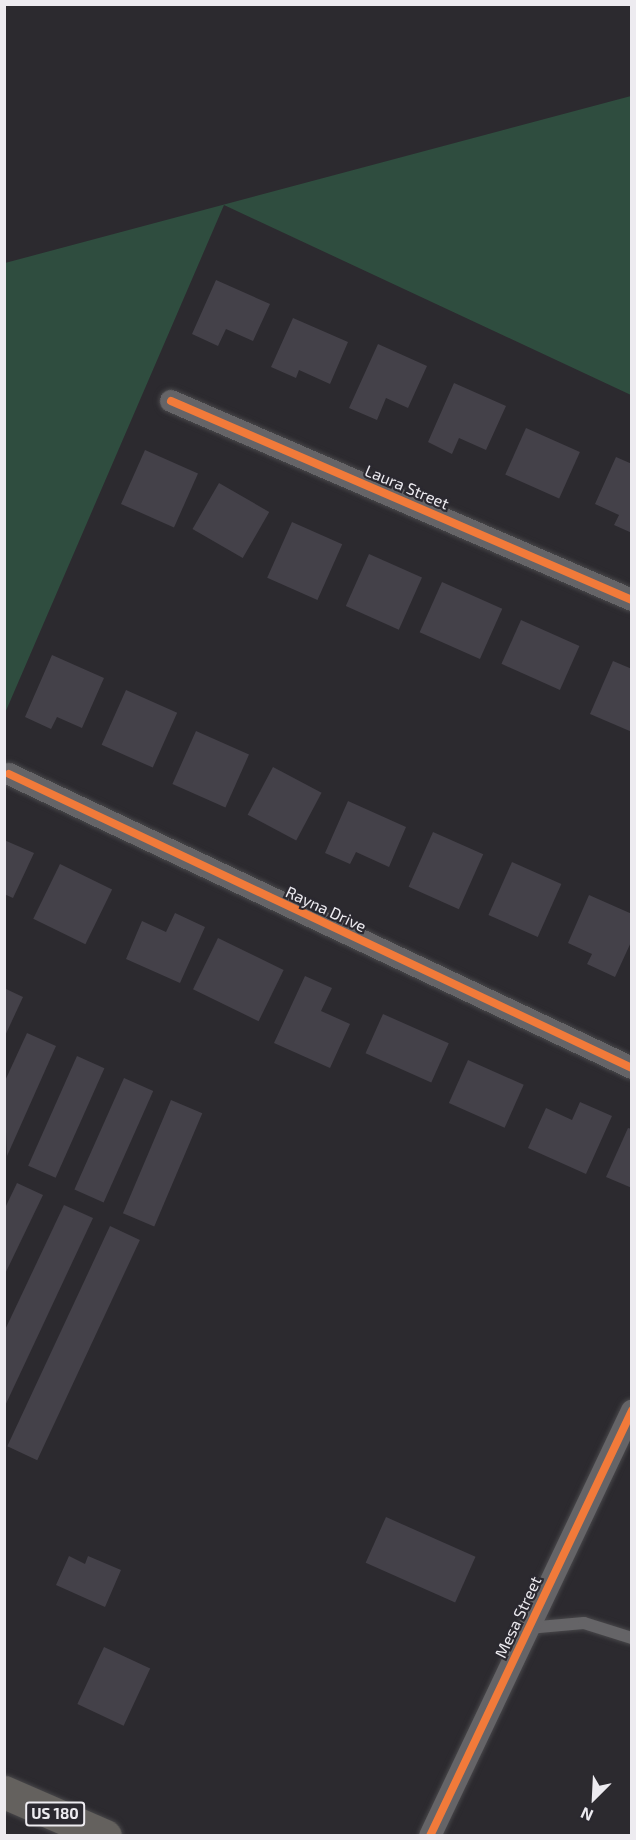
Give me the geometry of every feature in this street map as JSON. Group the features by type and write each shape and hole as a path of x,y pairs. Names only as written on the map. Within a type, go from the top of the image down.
{"main road":[{"name":"US 180","path":"4,1792 105,1836"}],"street":[{"name":"Laura Street","path":"171,401 632,600"},
{"name":"Rayna Drive","path":"9,774 632,1068"},
{"name":"Mesa Street","path":"430,1836 632,1411"}],"lane":[{"path":"527,1628 584,1623 632,1638"}],"green space":[{"path":"631,96 631,395 224,205 5,713 5,263"}],"building":[{"path":"216,280 270,304 253,341 226,329 218,346 192,334"},
{"path":"293,318 348,342 330,384 299,370 296,378 271,367"},
{"path":"378,344 427,366 408,408 386,398 377,420 349,408"},
{"path":"454,383 506,406 486,450 459,438 452,454 428,442"},
{"path":"526,428 580,452 559,499 505,475"},
{"path":"145,450 198,474 174,527 121,504"},
{"path":"616,457 632,464 632,533 614,525 619,515 595,504"},
{"path":"219,483 269,512 243,558 192,529"},
{"path":"292,522 342,544 317,600 267,578"},
{"path":"369,554 422,578 399,630 346,606"},
{"path":"442,582 502,609 480,659 420,632"},
{"path":"521,620 579,646 560,690 501,664"},
{"path":"52,655 104,678 82,728 57,717 51,729 25,717"},
{"path":"613,661 632,669 632,732 590,714"},
{"path":"126,690 177,713 153,768 102,745"},
{"path":"196,731 249,755 225,808 172,784"},
{"path":"273,767 322,793 296,841 248,815"},
{"path":"348,801 406,827 389,867 356,852 350,864 325,853"},
{"path":"433,832 483,854 459,909 409,887"},
{"path":"4,840 34,853 13,898 4,894"},
{"path":"512,862 561,884 538,937 488,915"},
{"path":"60,864 112,889 85,944 33,919"},
{"path":"589,895 632,914 632,940 615,977 587,964 592,954 568,943"},
{"path":"175,913 205,927 180,983 126,959 142,921 166,932"},
{"path":"218,938 284,970 259,1021 193,989"},
{"path":"305,976 332,988 321,1011 350,1024 330,1068 274,1043"},
{"path":"6,989 23,997 4,1038 4,993"},
{"path":"383,1014 449,1043 431,1083 366,1053"},
{"path":"27,1033 56,1046 7,1156 4,1083"},
{"path":"77,1056 104,1068 56,1178 28,1166"},
{"path":"468,1060 524,1085 505,1128 449,1103"},
{"path":"124,1078 153,1091 104,1202 74,1189"},
{"path":"171,1100 202,1113 154,1227 123,1213"},
{"path":"580,1102 612,1116 586,1174 528,1148 546,1108 572,1120"},
{"path":"628,1128 632,1129 632,1188 606,1177"},
{"path":"17,1183 43,1195 4,1276 4,1210"},
{"path":"64,1205 93,1218 4,1408 4,1332"},
{"path":"110,1226 140,1240 37,1460 7,1446"},
{"path":"386,1517 476,1557 455,1603 366,1563"},
{"path":"69,1556 85,1564 88,1556 121,1570 105,1607 56,1585"},
{"path":"104,1647 150,1669 124,1726 77,1704"}],"cycle path":[{"path":"171,401 632,600"},
{"path":"9,774 632,1068"},
{"path":"430,1836 632,1411"}]}
